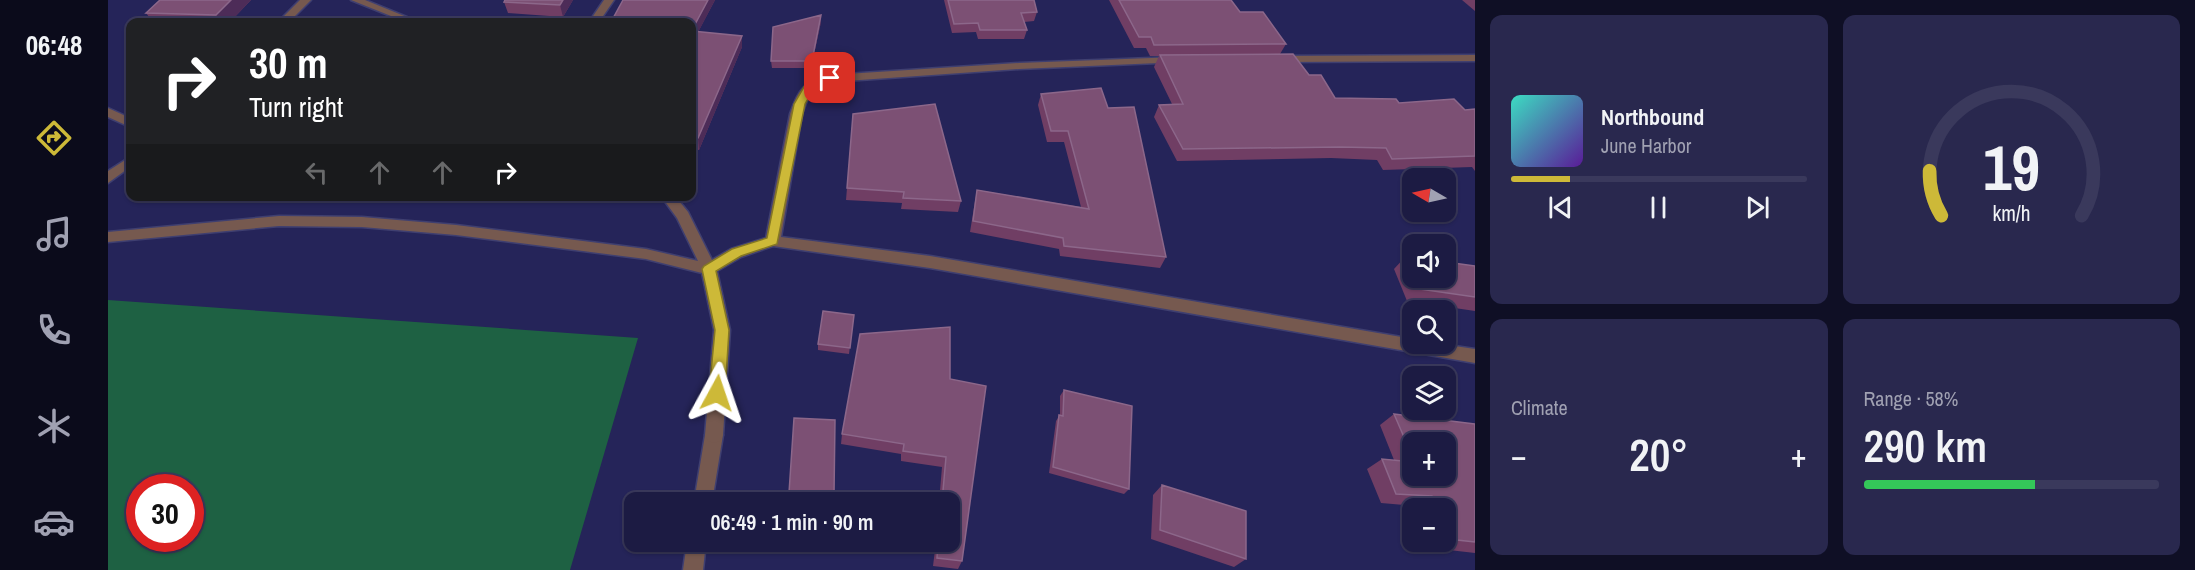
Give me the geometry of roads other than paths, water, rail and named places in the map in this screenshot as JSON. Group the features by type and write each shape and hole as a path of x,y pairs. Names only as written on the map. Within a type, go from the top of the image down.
{"street":[{"path":"287,18 306,0"},
{"path":"356,0 403,18"},
{"path":"597,18 609,0"},
{"path":"1259,59 1475,58"},
{"path":"773,241 799,104 808,87 830,78 1019,66 1189,60"},
{"path":"108,112 126,121"},
{"path":"108,178 126,164"},
{"path":"671,201 683,216 709,269 722,330 714,435 705,492"},
{"path":"108,237 279,221 362,222 456,230 635,253 709,269 736,253 773,241 930,262 1475,356"},
{"path":"693,570 696,552"}]}
